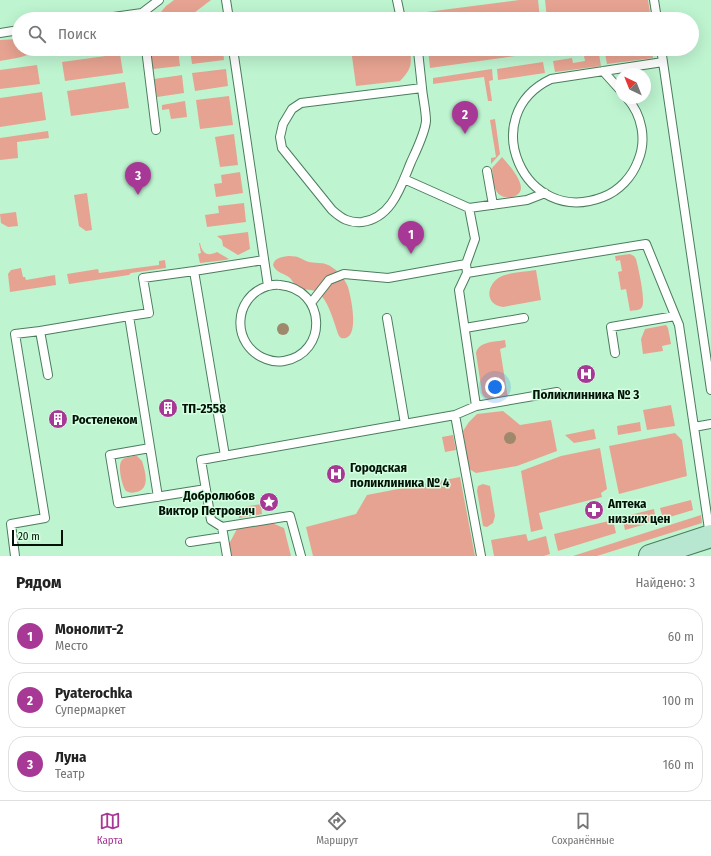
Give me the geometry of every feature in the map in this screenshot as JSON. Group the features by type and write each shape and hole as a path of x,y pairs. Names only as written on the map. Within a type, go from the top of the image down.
{"street":[{"path":"650,556 711,537"}],"lane":[{"path":"146,12 159,0"},
{"path":"226,0 228,12"},
{"path":"397,0 400,12"},
{"path":"654,0 656,12"},
{"path":"0,33 12,31"},
{"path":"147,56 156,130"},
{"path":"234,56 268,286"},
{"path":"419,56 426,122 421,138 396,197 383,214 370,221 347,221 339,217 282,148 280,137 283,124 292,109 301,103 422,88"},
{"path":"662,56 711,390"},
{"path":"631,104 637,113 641,124 643,135 642,145 640,156 631,175 616,190 597,199 586,202 565,201 545,193 529,180 518,162 514,150 513,137 514,124 518,112 532,91 542,83 551,79 663,62"},
{"path":"603,71 615,84"},
{"path":"487,171 493,205"},
{"path":"404,179 469,208 527,200 545,193"},
{"path":"469,208 475,240 466,264 467,273 459,290 476,406"},
{"path":"467,273 539,260 646,244 679,325 711,537"},
{"path":"15,556 11,524 45,518 15,334 150,313 143,278 264,260"},
{"path":"311,303 329,280 344,274 388,278 466,264"},
{"path":"194,271 225,456"},
{"path":"279,284 292,287 303,293 311,303 316,316 316,328 312,341 305,351 294,358 283,361 270,361 259,356 249,348 243,338 240,326 241,314 246,302 254,293 268,286 279,284"},
{"path":"129,316 158,496"},
{"path":"615,353 611,327 675,316"},
{"path":"387,318 405,424"},
{"path":"465,328 524,318"},
{"path":"40,331 48,375"},
{"path":"301,556 290,516 222,527 211,520 201,460 455,415 476,406 557,392"},
{"path":"455,415 481,556"},
{"path":"694,427 711,424"},
{"path":"150,448 110,455 118,503 206,489"},
{"path":"222,527 227,556"},
{"path":"190,542 223,537"}],"shaded area":[{"path":"174,0 211,0 195,12 161,12"},
{"path":"519,0 538,0 539,12 426,12"},
{"path":"545,0 648,0 650,12 546,12"},
{"path":"12,39 12,56 24,56 0,61 0,40"},
{"path":"106,56 120,56 123,73 65,81 62,62"},
{"path":"151,56 179,56 180,66 153,69"},
{"path":"191,56 224,56 224,60 192,64"},
{"path":"352,56 411,56 410,67 400,81 356,86"},
{"path":"429,56 515,56 430,68"},
{"path":"584,56 599,56 601,66 555,72 553,61 572,58 573,63 585,61"},
{"path":"606,56 653,56 653,58 607,64"},
{"path":"543,62 545,73 498,80 497,69"},
{"path":"37,65 40,84 0,89 0,70"},
{"path":"226,69 228,86 195,91 192,73"},
{"path":"492,69 493,80 489,81 492,101 488,101 484,77 433,84 433,78"},
{"path":"182,75 184,93 157,97 154,79"},
{"path":"125,82 129,108 71,116 67,91"},
{"path":"42,92 46,120 0,127 0,98"},
{"path":"229,96 233,125 200,129 196,100"},
{"path":"185,101 187,117 171,119 169,109 162,110 162,105"},
{"path":"495,119 500,154 491,164 491,158 496,157 490,120"},
{"path":"48,131 49,138 17,142 18,158 0,160 0,138"},
{"path":"234,134 238,165 220,167 215,137"},
{"path":"502,157 514,171 519,180 521,188 515,196 503,197 497,192 494,184 492,168"},
{"path":"240,172 243,193 216,197 214,184 222,183 221,175"},
{"path":"87,193 92,230 86,231 79,226 74,195"},
{"path":"244,203 246,222 207,227 205,215 219,213 218,206"},
{"path":"16,212 18,226 8,227 1,223 0,214"},
{"path":"248,232 250,249 238,255 223,246 222,240 217,236"},
{"path":"199,243 204,252 210,254 217,252 229,259 200,263 198,254 201,253"},
{"path":"630,254 636,259 643,304 638,310 630,311 626,289 621,290 618,272 622,271 620,260 616,261 615,256"},
{"path":"281,257 298,257 309,262 327,264 342,276 348,287 353,318 351,333 347,337 341,338 339,336 326,302 319,293 298,287 288,276 274,268 273,265 275,260"},
{"path":"165,260 166,268 69,284 67,274 98,269 99,273 159,265 159,261"},
{"path":"21,268 23,277 25,277 26,280 55,275 56,285 10,292 8,274 11,270"},
{"path":"536,270 541,300 503,307 492,302 489,293 490,288 497,279 510,274"},
{"path":"666,325 671,344 662,346 663,351 643,354 641,339 645,329"},
{"path":"505,340 506,347 500,349 508,398 490,400 487,399 482,393 476,353 480,346 484,344"},
{"path":"671,405 675,426 647,430 643,410"},
{"path":"503,411 520,425 551,420 557,451 517,466 476,473 469,469 463,431 477,414"},
{"path":"640,422 641,431 618,435 617,426"},
{"path":"594,429 596,439 574,443 565,435"},
{"path":"675,433 682,440 687,476 619,494 609,446"},
{"path":"453,435 456,450 445,452 442,437"},
{"path":"600,448 607,489 601,493 602,497 539,513 543,529 531,532 521,471 561,456"},
{"path":"137,456 142,461 146,479 144,487 141,490 131,493 126,491 124,488 120,466 123,459"},
{"path":"460,477 475,556 313,556 306,527 356,514 367,495"},
{"path":"483,484 490,486 495,516 493,523 487,527 483,526 477,491 478,486"},
{"path":"691,500 693,510 663,519 660,508"},
{"path":"261,504 262,514 239,518 238,508"},
{"path":"654,509 656,521 625,530 622,517"},
{"path":"701,515 702,523 597,556 573,556"},
{"path":"613,520 616,533 558,551 554,534"},
{"path":"272,523 284,528 291,556 231,556 229,544 237,529"},
{"path":"526,534 528,541 546,536 550,554 544,556 494,556 491,540"}],"place":[{"name":"Pyaterochka","path":"465,134"},
{"name":"Луна","path":"138,195"},
{"name":"Монолит-2","path":"411,254"},
{"name":"Поликлинника № 3","path":"586,374"},
{"name":"ТП-2558","path":"168,408"},
{"name":"Ростелеком","path":"58,419"},
{"name":"Городская поликлиника № 4","path":"336,474"},
{"name":"Добролюбов Виктор Петрович","path":"269,502"},
{"name":"Аптека низких цен","path":"594,510"}]}
